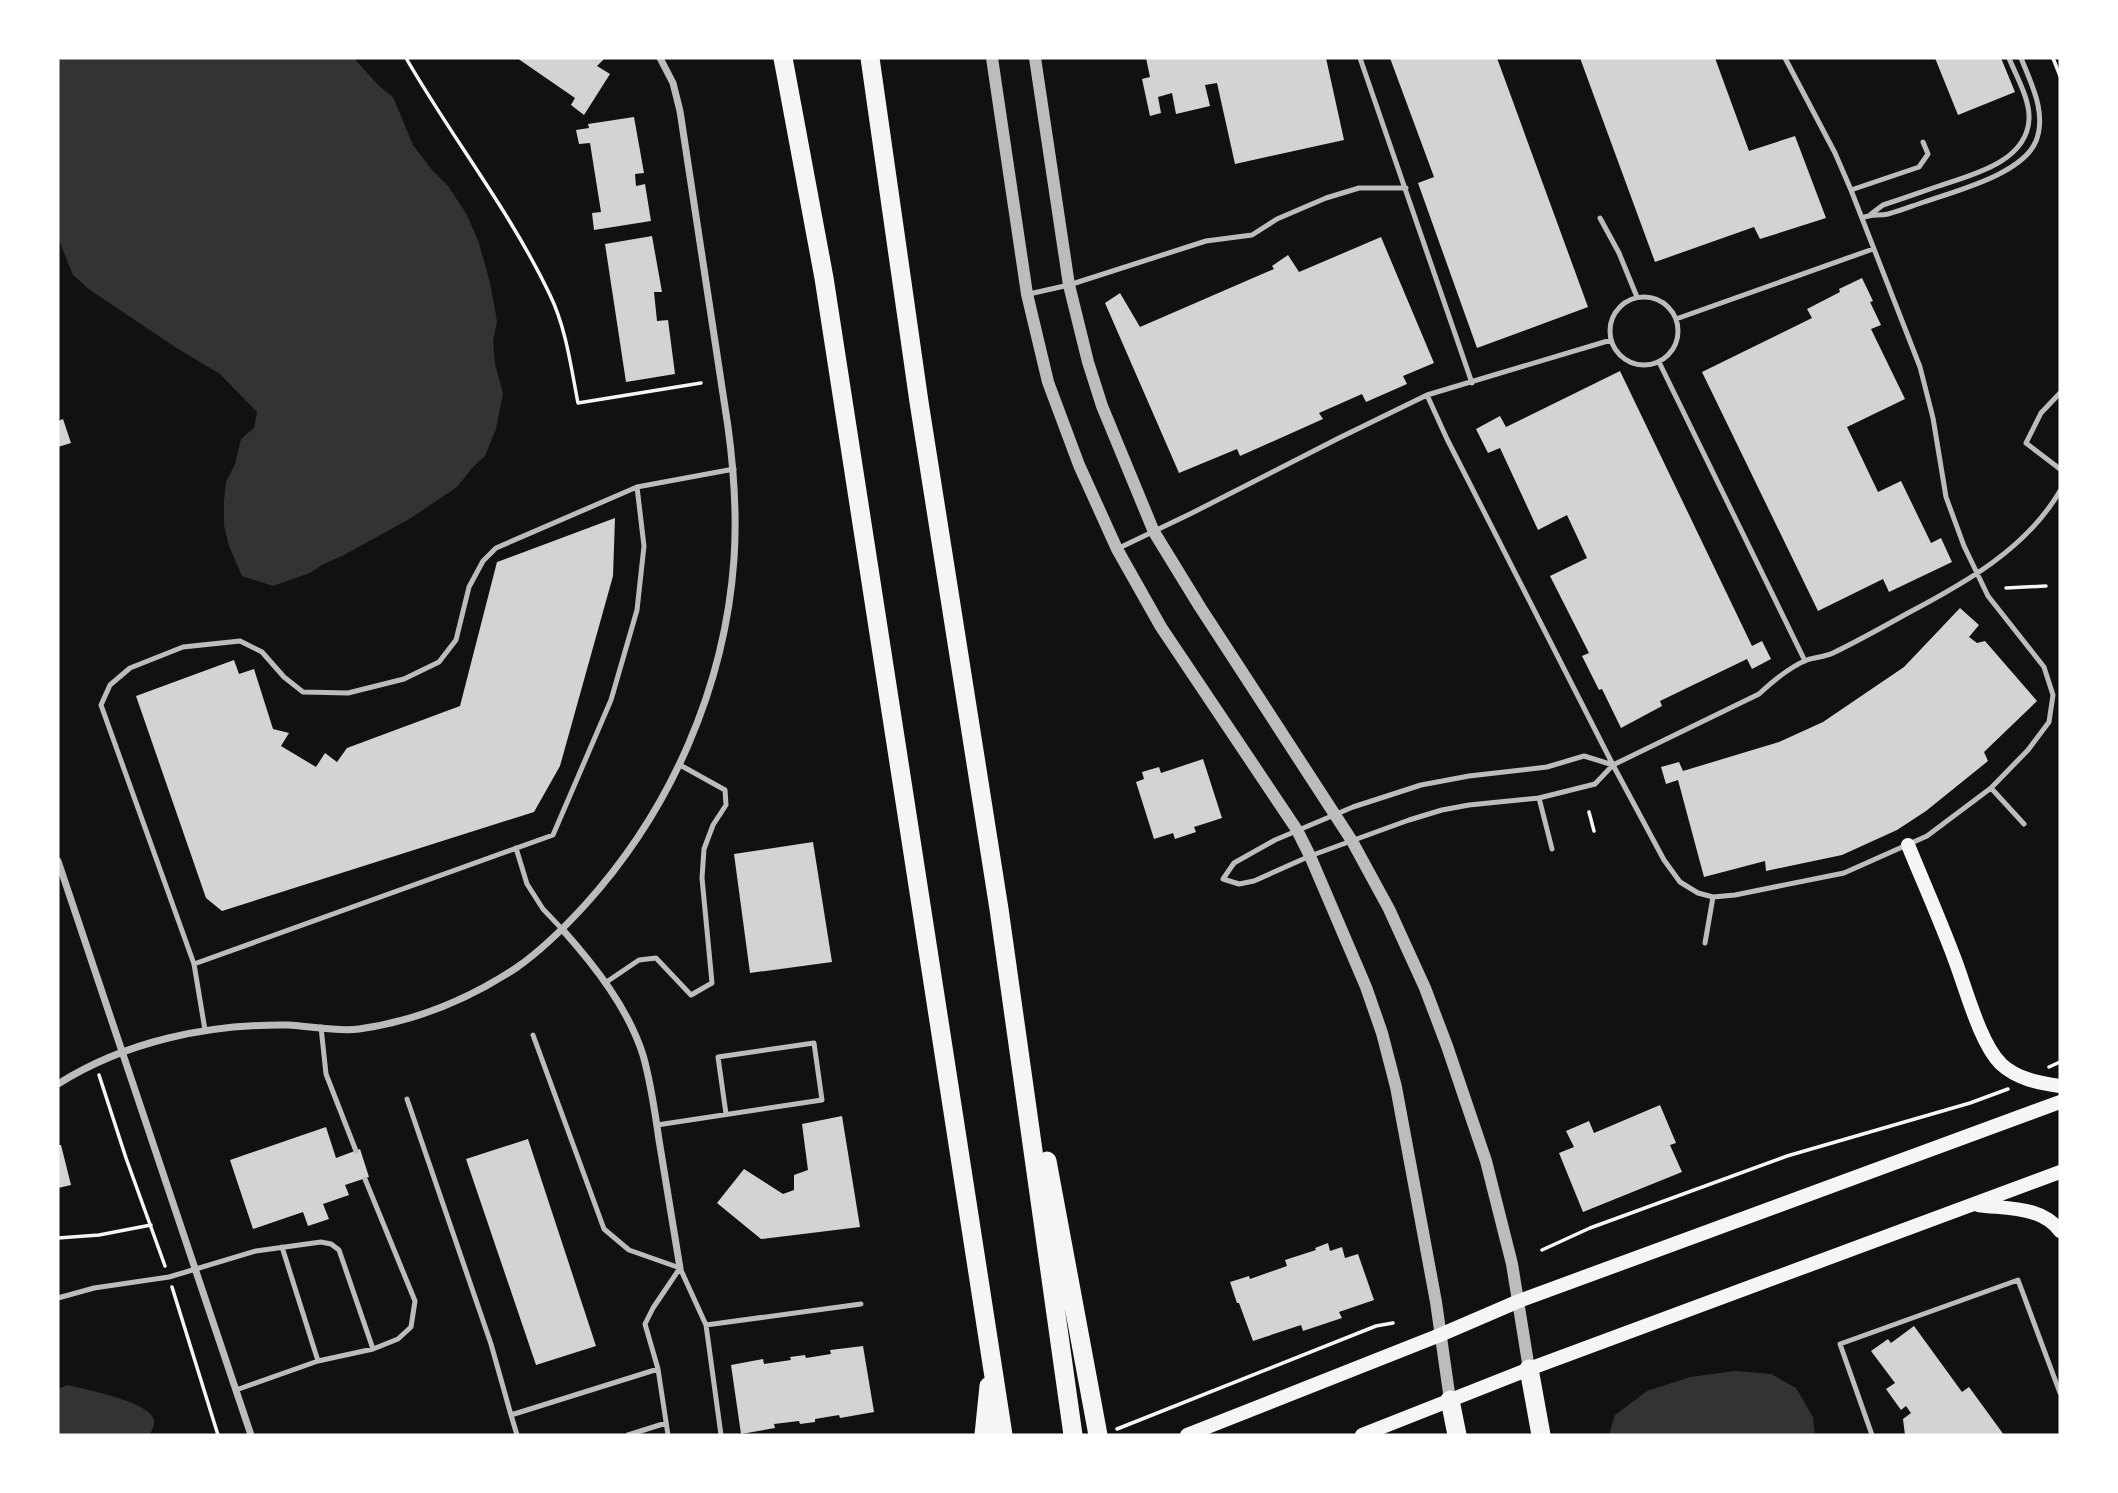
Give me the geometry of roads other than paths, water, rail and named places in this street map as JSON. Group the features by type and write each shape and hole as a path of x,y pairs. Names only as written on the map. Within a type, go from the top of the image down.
{"highway":[{"path":"783,58 824,278 992,1361 993,1432"},
{"path":"870,58 919,402 999,909 1073,1435"},
{"path":"999,909 1089,1385 1104,1433"},
{"path":"1529,1369 1541,1435"},
{"path":"1450,1400 1457,1435"}],"main road":[{"path":"1908,845 1987,1045 1999,1062 2010,1071 2035,1082 2060,1086"},
{"path":"1187,1435 1519,1301 2060,1102"},
{"path":"1362,1435 1529,1369 2060,1172"},
{"path":"1977,1205 2039,1214 2052,1221 2060,1231"}],"street":[{"path":"58,1084 95,1063 171,1036 205,1030 288,1025 357,1030 425,1014 456,1002 518,967 562,929 610,877 649,822 680,765 707,697 724,631 734,559 734,469 680,111 673,83 660,58"},
{"path":"992,58 1027,294 1048,382 1079,466 1116,549 1161,627 1297,830 1366,987 1396,1087 1434,1292 1450,1400"},
{"path":"1035,58 1069,285 1102,406 1154,532 1335,813 1389,909 1447,1046 1486,1161 1512,1264 1529,1369"},
{"path":"58,861 251,1435"},
{"path":"562,929 605,983 626,1017 642,1054 652,1093 680,1268"}],"lane":[{"path":"1360,58 1472,383"},
{"path":"1427,395 1453,452 1613,765 1664,860 1680,882 1698,893 1713,897 1844,873 1927,836 1992,788 2028,750 2049,722 2053,695 2043,667 1988,596 1977,575 1946,497 1933,418 1920,367 1835,153 1785,58"},
{"path":"1861,218 1883,205 1977,173 1999,163 2015,149 2026,137 2029,117 2026,101 2008,58"},
{"path":"1871,214 1886,215 1970,186 2007,170 2025,157 2036,142 2040,117 2035,93 2021,58"},
{"path":"1851,190 1919,166 1927,154 1923,142"},
{"path":"1027,294 1069,285 1206,241 1252,234 1277,219 1359,188 1406,188"},
{"path":"1600,218 1619,253 1637,297"},
{"path":"1676,319 1873,249"},
{"path":"1637,297 1651,297 1662,301 1671,309 1676,319 1677,339 1667,356 1659,362 1635,364 1624,359 1611,340 1609,331 1614,312 1620,305 1637,297"},
{"path":"1116,549 1427,395 1611,340"},
{"path":"1659,362 1805,661"},
{"path":"2060,393 2040,413 2026,443 2060,469"},
{"path":"205,1030 194,964 101,705 110,685 130,668 183,647 240,641 262,652 284,677 303,692 348,693 404,679 439,662 456,640 469,587 483,561 496,548 637,486 734,469"},
{"path":"194,964 553,835 611,699 637,610 644,546 637,486"},
{"path":"1613,765 1584,756 1547,767 1469,776 1421,785 1335,813 1297,830 1234,863 1223,879 1239,884 1254,881 1310,856 1442,810 1539,798 1594,784 1613,765 1759,694 1774,679 1805,661 1829,655 1977,575 2014,546 2047,511 2060,491"},
{"path":"605,983 639,960 656,958 691,995 712,983 702,878 704,849 713,825 726,806 725,790 680,765"},
{"path":"1992,788 2024,824"},
{"path":"1539,798 1552,849"},
{"path":"516,848 527,884 543,909 562,929"},
{"path":"1705,943 1713,897"},
{"path":"321,1027 326,1073 356,1151"},
{"path":"533,1035 604,1229 629,1250 680,1268 706,1325 721,1435"},
{"path":"657,1125 822,1100 814,1043 719,1057 726,1114"},
{"path":"407,1099 491,1344 517,1435"},
{"path":"236,1390 318,1362 373,1349 398,1339 411,1328 415,1301 365,1179"},
{"path":"58,1298 94,1288 169,1277 256,1251 321,1242 331,1244 339,1250 373,1349"},
{"path":"282,1247 318,1362"},
{"path":"668,1435 658,1369 645,1324 680,1268"},
{"path":"1872,1435 1840,1343 2018,1280 2060,1393"},
{"path":"706,1325 861,1304"},
{"path":"511,1415 658,1369"},
{"path":"628,1435 666,1423"}]}
